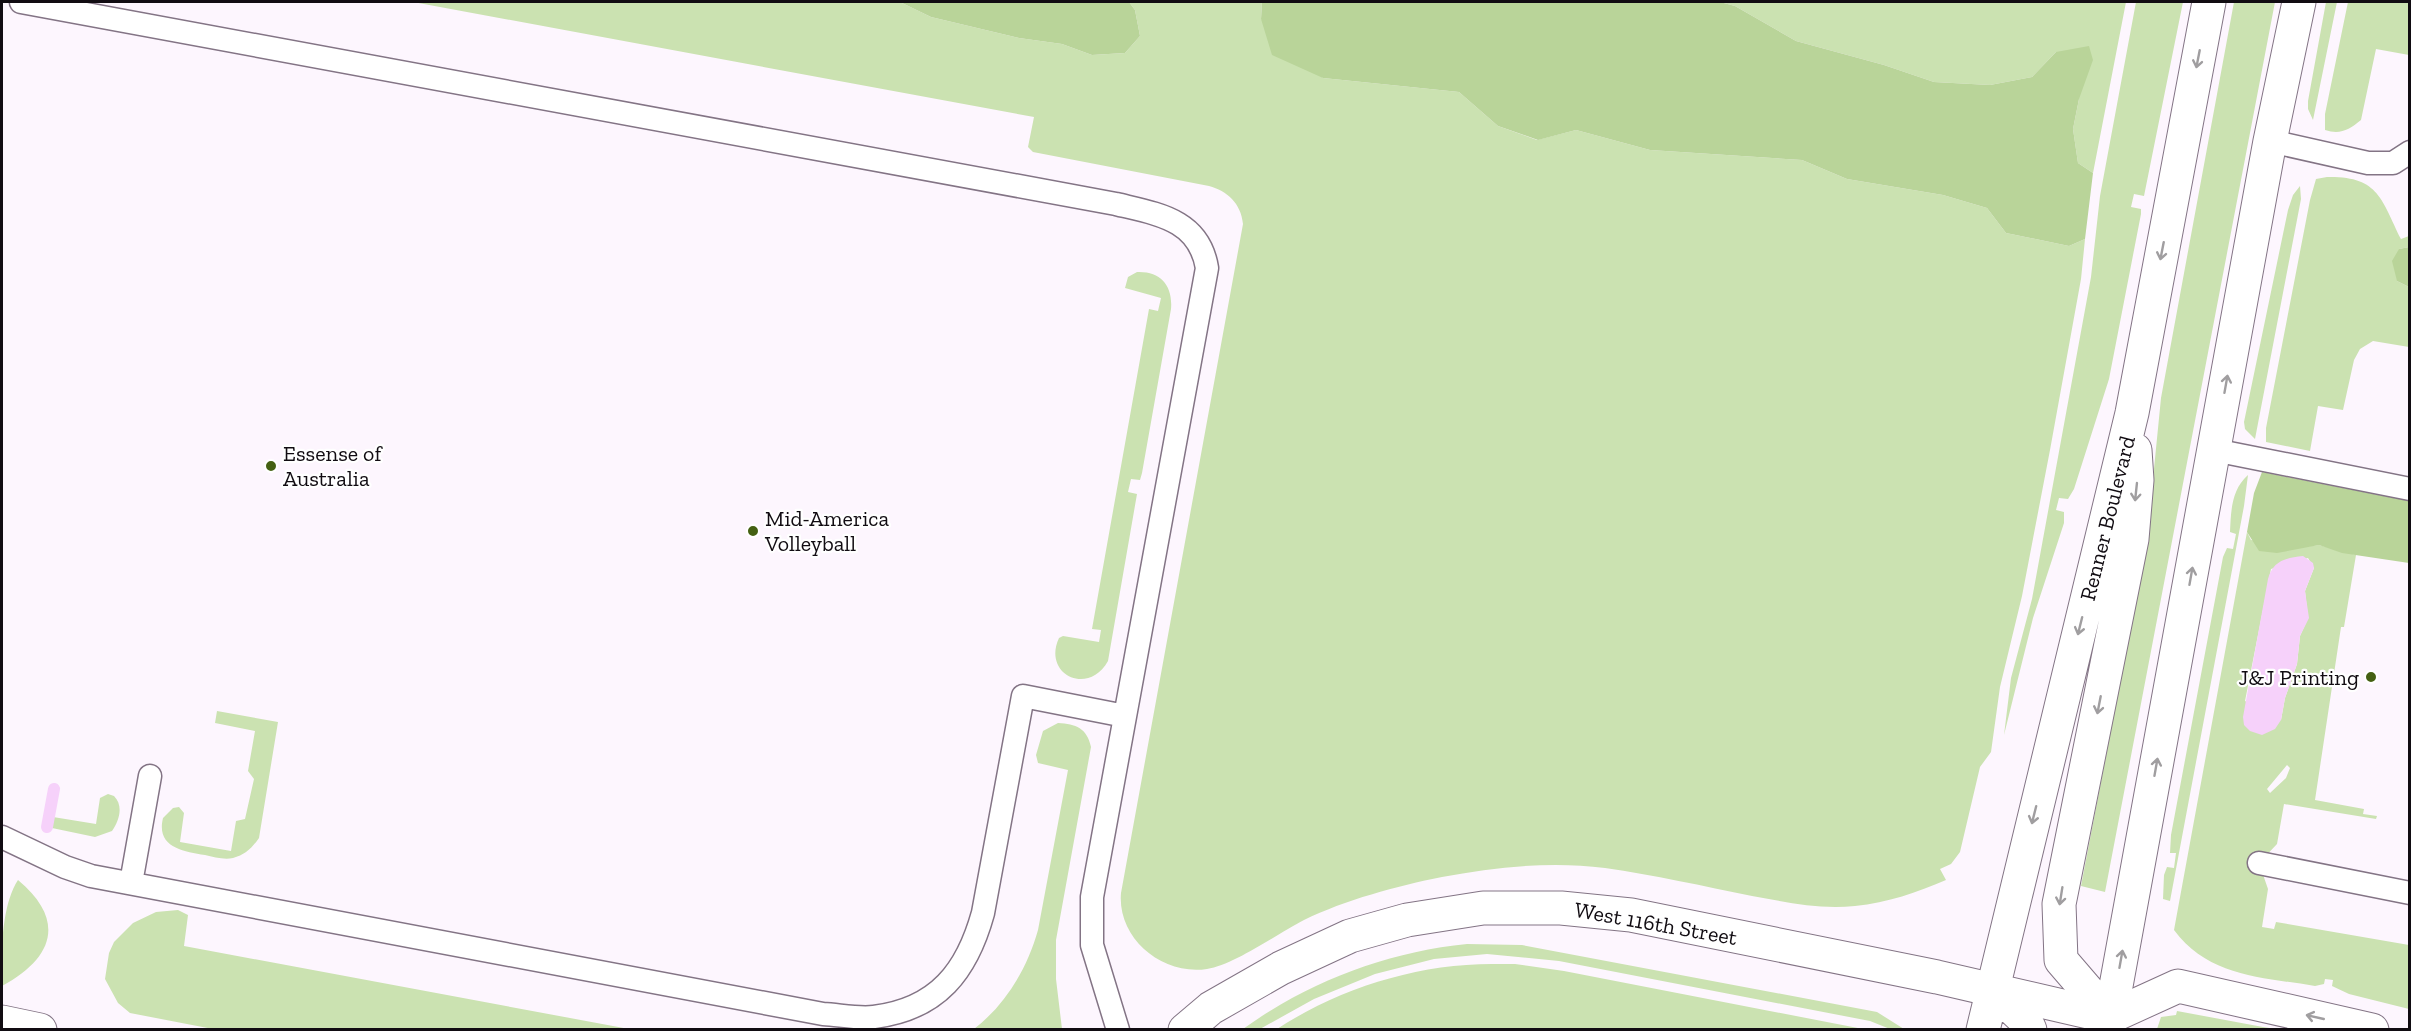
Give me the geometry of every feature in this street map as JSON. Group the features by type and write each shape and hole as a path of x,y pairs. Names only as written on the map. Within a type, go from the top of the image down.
{"main road":[{"name":"Renner Boulevard","path":"1983,1029 2132,413 2209,2"},
{"path":"2112,1025 2270,141 2299,2"},
{"path":"2112,1025 2061,960 2059,904 2132,539 2138,480 2132,413"},
{"name":"West 116th Street","path":"1185,1029 1211,1008 1281,968 1350,936 1407,920 1483,908 1561,908 1631,915 1992,989 2112,1025"},
{"path":"2112,1025 2178,986 2372,1029"},
{"path":"1992,989 2026,1021 2030,1029"},
{"path":"2,1022 39,1029"}],"lane":[{"path":"21,2 1116,204 1164,215 1192,232 1205,256 1207,268 1092,897 1092,945 1118,1029"},
{"path":"2270,141 2368,163 2393,163 2409,153"},
{"path":"2214,450 2409,489"},
{"path":"2,837 65,867 91,876 823,1014 872,1017 901,1012 928,998 950,981 974,945 983,913 1023,696 1125,716"},
{"path":"130,882 150,776"},
{"path":"2259,863 2409,893"}],"green space":[{"path":"413,2 900,2 931,17 1019,38 1062,44 1092,55 1125,53 1140,36 1135,10 1129,2 1262,2 1261,19 1323,78 1459,92 1498,126 1537,140 1576,130 1650,150 1802,160 1847,179 1943,195 1987,208 2006,233 2069,246 2085,239 2081,279 2050,450 2022,596 2000,687 1991,752 1980,767 1960,852 1951,864 1940,869 1946,880 1891,900 1855,906 1829,907 1778,901 1605,868 1544,865 1503,868 1462,873 1389,889 1354,900 1304,920 1230,962 1207,969 1190,970 1159,960 1135,939 1126,925 1121,893 1243,224 1236,204 1222,191 1209,186 1033,152 1028,147 1034,117"},
{"path":"900,2 1129,2 1135,10 1140,36 1125,53 1092,55 1062,44 1019,38 931,17"},
{"path":"1262,2 1720,2 1735,6 1796,41 1884,65 1934,82 1990,85 2032,77 2056,52 2089,46 2093,60 2079,99 2073,129 2078,163 2093,173 2085,239 2069,246 2006,233 1987,208 1943,195 1847,179 1802,160 1650,150 1576,130 1538,140 1498,126 1459,92 1323,78 1272,55 1261,19"},
{"path":"1720,2 2126,2 2093,173 2078,163 2073,129 2079,99 2056,52 2032,77 1990,85 1934,82 1884,65 1796,41 1735,6"},
{"path":"2136,2 2183,2 2144,196 2134,194 2131,207 2141,209 2141,214 2109,379 2074,489 2068,499 2059,498 2056,510 2064,512 2064,523 2033,618 2004,735 2011,678 2032,599 2091,277 2100,196"},
{"path":"2234,2 2275,2 2105,892 2081,886 2141,573 2161,398"},
{"path":"2326,2 2337,2 2313,120 2308,109 2308,101"},
{"path":"2348,2 2409,2 2409,55 2376,49 2361,120 2344,131 2335,132 2325,130 2325,114"},
{"path":"2327,177 2358,181 2368,186 2383,202 2401,239 2409,236 2409,247 2399,249 2397,281 2409,287 2409,347 2373,341 2360,349 2354,360 2343,410 2318,406 2310,451 2266,442 2266,428 2310,200 2316,179"},
{"path":"2300,186 2301,199 2255,439 2245,429 2244,422 2288,210 2293,195"},
{"path":"2410,247 2409,287 2397,281 2392,261 2399,249"},
{"path":"1137,272 1153,274 1164,282 1170,293 1171,309 1142,473 1140,480 1131,479 1128,492 1137,494 1108,661 1099,672 1090,678 1079,679 1070,677 1062,671 1055,651 1059,638 1063,636 1099,642 1101,630 1092,629 1149,309 1158,311 1161,298 1125,288 1128,277"},
{"path":"2262,472 2409,501 2409,563 2342,553 2319,545 2277,553 2259,551 2247,532 2254,493"},
{"path":"2248,475 2170,901 2163,899 2164,875 2167,867 2174,868 2176,853 2170,853 2171,835 2223,557 2227,548 2233,549 2236,534 2230,532 2233,502 2238,487"},
{"path":"2247,532 2251,540 2303,547 2319,545 2356,555 2344,627 2341,627 2315,800 2364,809 2363,814 2377,816 2376,819 2284,804 2277,844 2259,863 2268,889 2262,927 2274,929 2276,922 2409,945 2409,1009 2349,994 2332,986 2333,980 2325,979 2324,984 2315,986 2256,977 2220,966 2188,946 2174,930","holes":["2308,558 2314,568 2305,591 2308,618 2300,636 2297,664 2285,698 2281,720 2245,701 2271,569","2287,765 2290,768 2286,778 2270,793 2267,789"]},
{"path":"217,711 278,722 259,838 245,853 230,859 188,852 173,846 163,835 162,828 163,818 173,808 179,807 184,813 180,842 231,851 236,821 245,819 254,779 248,771 255,731 215,723"},
{"path":"1058,723 1080,728 1087,735 1091,747 1056,940 1056,979 1062,1029 974,1029 996,1008 1014,985 1028,958 1038,930 1068,770 1038,763 1036,755 1043,731"},
{"path":"108,794 114,796 120,809 117,823 112,831 95,837 52,828 53,817 96,824 100,798"},
{"path":"18,880 33,895 43,910 48,924 48,938 33,963 2,986 5,917 12,891"},
{"path":"178,910 188,915 184,946 629,1029 218,1030 130,1013 118,1003 105,979 109,953 114,942 133,923 156,912"},
{"path":"1467,944 1522,945 1877,1012 1904,1029 1890,1029 1870,1021 1559,961 1487,954 1434,959 1375,974 1314,999 1260,1029 1243,1029 1294,997 1349,972 1407,954"},
{"path":"1515,964 1564,971 1863,1029 1277,1029 1301,1014 1353,990 1380,981 1436,968"},
{"path":"2177,1011 2276,1029 2157,1029 2161,1017 2176,1015"}],"shaded area":[{"path":"2303,556 2313,563 2314,568 2305,591 2309,618 2300,636 2297,664 2285,698 2281,720 2275,729 2262,735 2250,731 2244,725 2243,717 2268,579 2277,564"}],"waterway":[{"path":"47,827 54,789"}],"place":[{"name":"Essense of Australia","path":"271,466"},
{"name":"Mid-America Volleyball","path":"753,531"},
{"name":"J&J Printing","path":"2371,677"}]}
